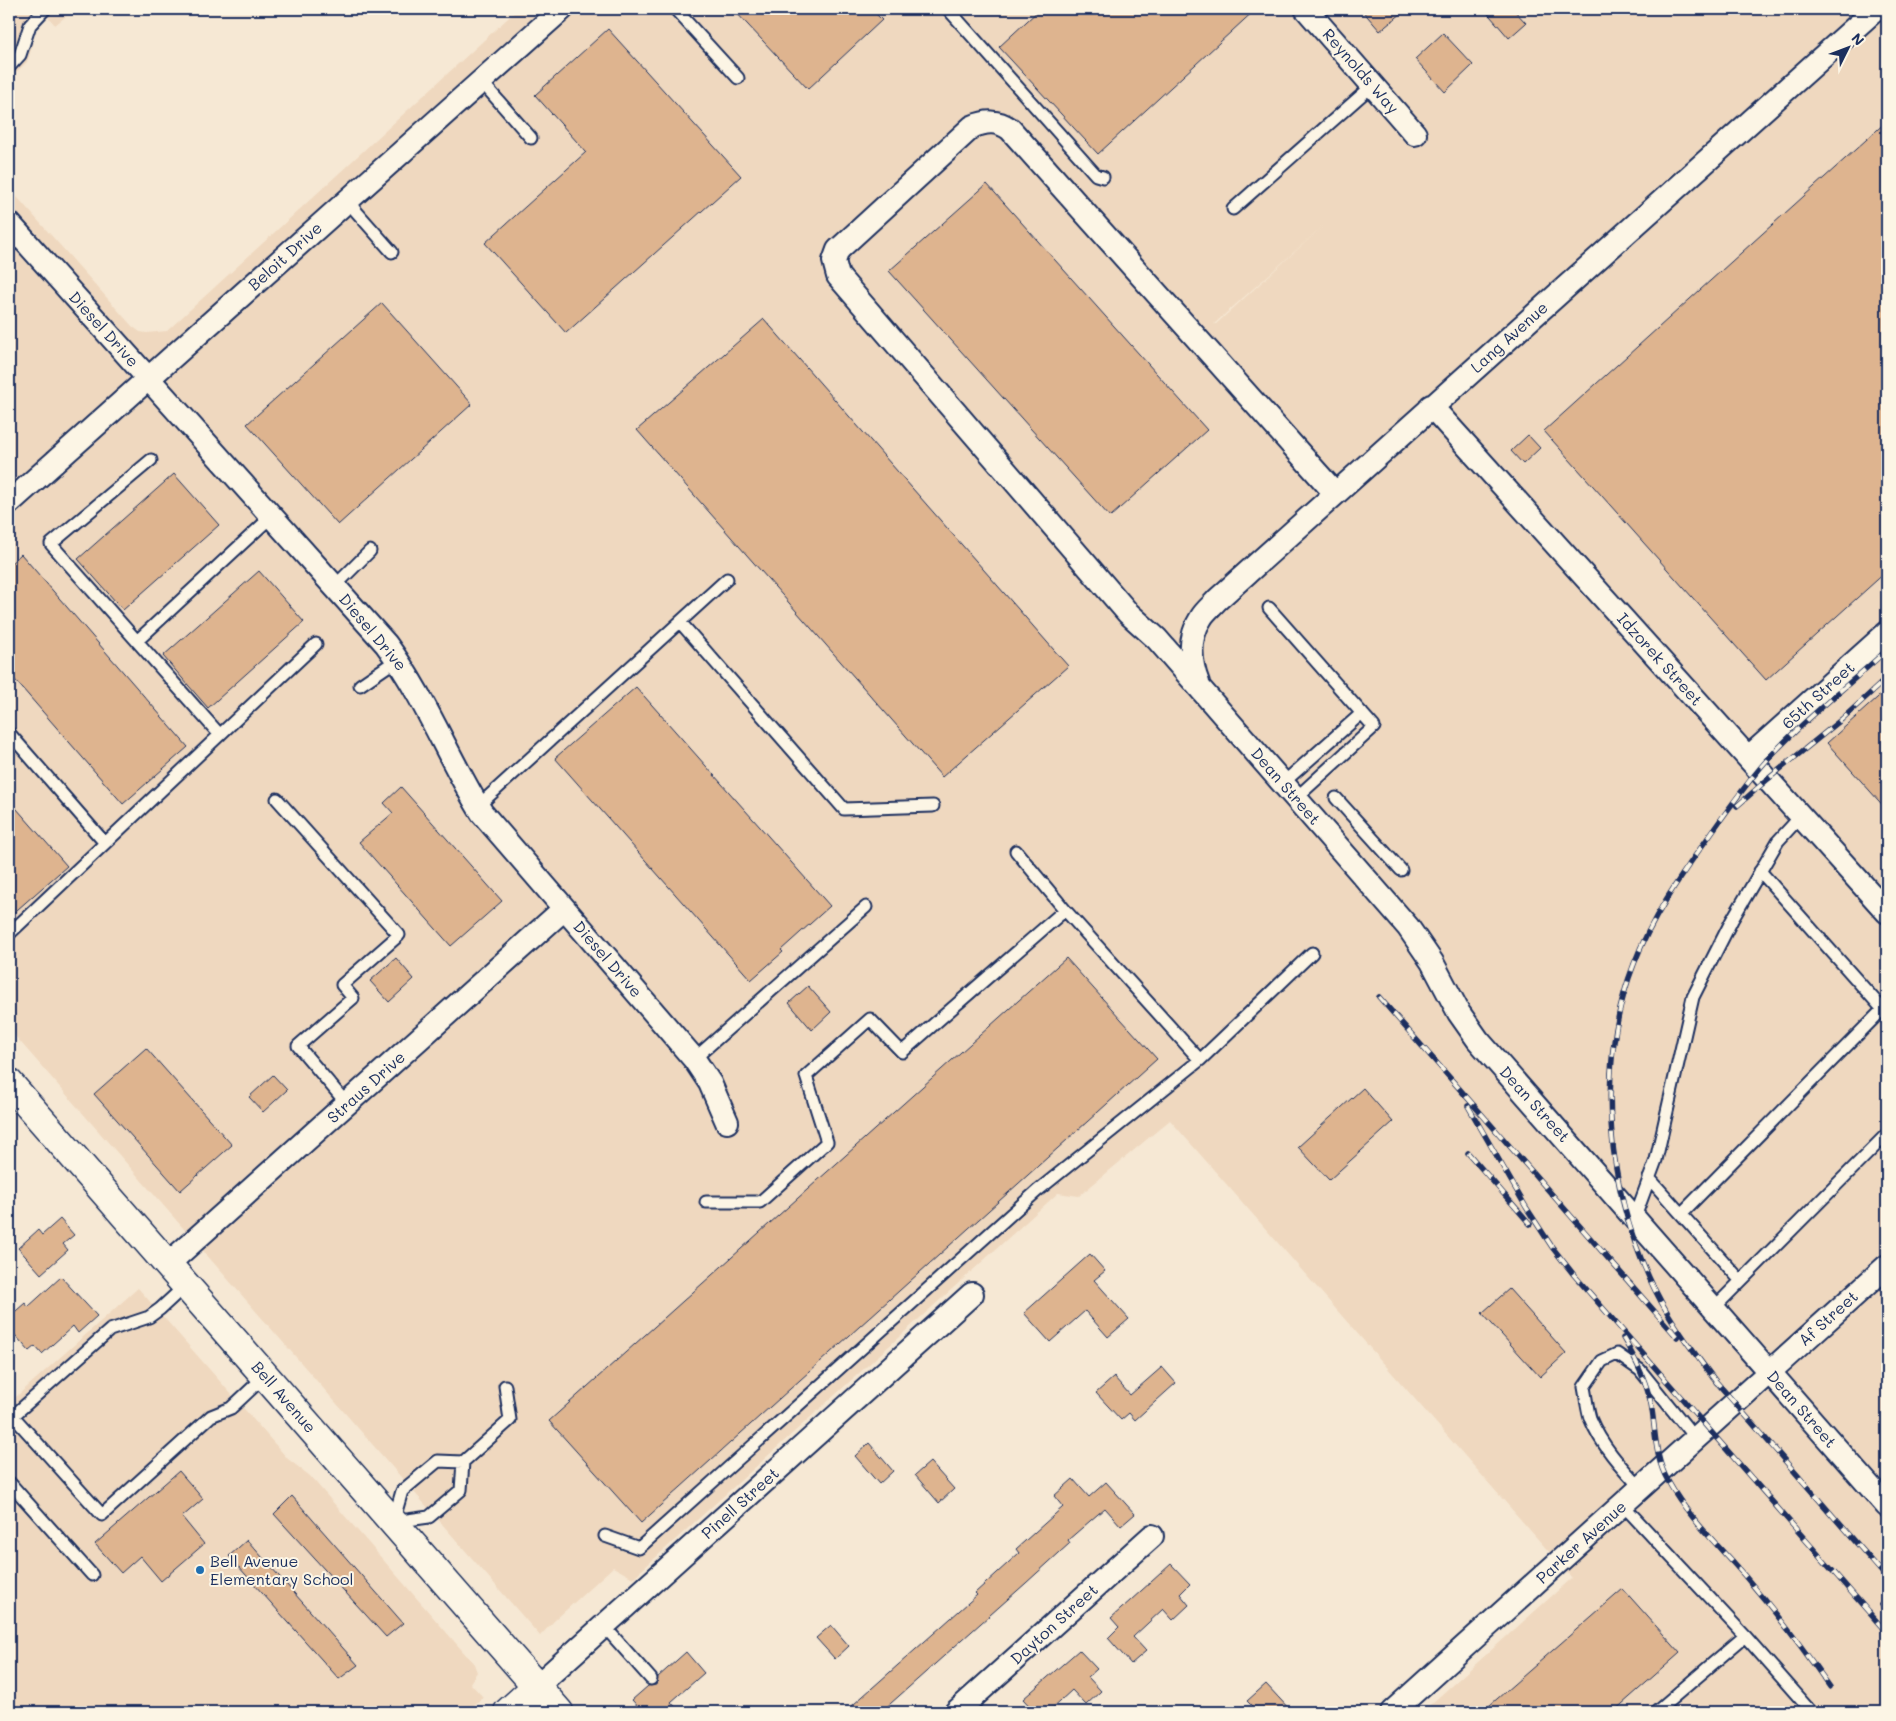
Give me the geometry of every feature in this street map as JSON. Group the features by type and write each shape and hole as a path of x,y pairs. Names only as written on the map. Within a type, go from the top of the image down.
{"main road":[{"name":"Bell Avenue","path":"9,1083 559,1712"},
{"name":"Pinell Street","path":"508,1712 537,1686"}],"street":[{"name":"Beloit Drive","path":"9,504 562,9"},
{"name":"Reynolds Way","path":"1306,9 1416,134"},
{"name":"Lang Avenue","path":"1200,689 1194,673 1191,656 1193,636 1201,618 1335,492 1876,9"},
{"name":"Dean Street","path":"1335,492 1017,136 1004,125 991,121 972,127 838,250 834,261 838,276 1128,613 1157,640 1408,927 1432,962 1459,1013 1478,1040 1887,1506"},
{"name":"Diesel Drive","path":"13,235 148,378 386,644 398,659 421,697 466,787 478,806 501,837 694,1059 710,1083 727,1122"},
{"name":"Idzorek Street","path":"1431,406 1887,912"},
{"name":"65th Street","path":"1749,757 1887,633"},
{"name":"Straus Drive","path":"168,1264 564,909"},
{"name":"Af Street","path":"1769,1371 1887,1266"},
{"name":"Pinell Street","path":"537,1686 972,1294"},
{"name":"Parker Avenue","path":"1392,1712 1769,1371"},
{"name":"Dayton Street","path":"956,1712 1152,1536"}],"lane":[{"path":"9,68 20,55 30,25 45,9"},
{"path":"675,9 738,78"},
{"path":"948,9 1096,175 1103,177"},
{"path":"481,81 531,138"},
{"path":"1233,209 1373,85"},
{"path":"347,201 392,252"},
{"path":"151,460 51,544 220,734"},
{"path":"137,641 272,516"},
{"path":"335,586 370,551"},
{"path":"478,806 727,579"},
{"path":"1269,608 1374,727 1290,791"},
{"path":"680,622 844,809 933,806"},
{"path":"9,934 316,644"},
{"path":"360,685 398,659"},
{"path":"1290,791 1362,713"},
{"path":"9,733 105,843"},
{"path":"1336,798 1401,870"},
{"path":"277,799 399,935 342,985 353,998 298,1046 347,1104"},
{"path":"1635,1217 1656,1160 1693,997 1732,920 1778,841 1801,816"},
{"path":"1016,851 1065,910 1200,1060"},
{"path":"1681,1214 1885,1012 1760,872"},
{"path":"694,1059 866,906"},
{"path":"706,1202 760,1202 828,1142 806,1076 870,1019 902,1052 1065,910"},
{"path":"605,1536 639,1548 1037,1191 1200,1060 1312,953"},
{"path":"1714,1308 1887,1134"},
{"path":"1649,1178 1741,1281"},
{"path":"186,1285 160,1309 149,1316 110,1330 11,1418 102,1515 211,1416 231,1408 265,1376"},
{"path":"1641,1488 1622,1468 1600,1439 1590,1416 1584,1387 1602,1361 1617,1354 1640,1370 1695,1438"},
{"path":"463,1462 461,1490 429,1517 393,1522 402,1491 438,1461 463,1462 510,1420 505,1386"},
{"path":"9,1482 92,1575"},
{"path":"1622,1504 1812,1712"},
{"path":"604,1626 651,1679"},
{"path":"1656,1712 1744,1636"}],"shaded area":[{"path":"9,9 75,9 55,25 48,17 38,25 34,33 27,62 9,79"},
{"path":"518,9 1887,9 1887,1712 1422,1712 1572,1578 1170,1120 1079,1196 1058,1193 633,1578 613,1567 540,1636 9,1029 9,188 132,326 140,332 147,333 167,331","holes":["1323,226 1216,324 1214,324"]},
{"name":"Bell Avenue Elementary School","path":"138,1288 288,1459 310,1476 474,1664 477,1672 470,1683 483,1697 467,1712 9,1712 9,1403"}],"building":[{"path":"733,9 871,9 882,20 808,89"},
{"path":"1040,9 1256,9 1098,154 999,47"},
{"path":"1361,9 1407,9 1380,31"},
{"path":"1484,9 1513,9 1526,23 1509,38"},
{"path":"608,29 741,176 566,333 485,243 586,152 535,95"},
{"path":"1443,33 1473,65 1445,92 1415,59"},
{"path":"1887,121 1887,571 1766,680 1544,431"},
{"path":"987,184 1207,430 1110,517 889,271"},
{"path":"382,303 472,404 338,525 247,424"},
{"path":"764,319 1068,666 942,777 637,430"},
{"path":"1528,435 1540,448 1523,464 1511,451"},
{"path":"174,474 219,525 123,610 78,559"},
{"path":"21,554 188,747 123,804 9,673 9,565"},
{"path":"259,571 304,622 208,708 163,656"},
{"path":"636,687 830,906 751,980 555,758"},
{"path":"1887,689 1887,810 1827,743"},
{"path":"401,787 502,901 451,946 359,842 393,813 384,803"},
{"path":"9,800 67,866 9,917"},
{"path":"396,958 414,979 389,1002 370,981"},
{"path":"1066,958 1157,1059 641,1523 549,1421"},
{"path":"808,986 831,1012 812,1030 789,1003"},
{"path":"146,1048 232,1145 180,1191 94,1094"},
{"path":"273,1075 287,1090 263,1112 249,1097"},
{"path":"1363,1088 1393,1122 1329,1180 1298,1147"},
{"path":"60,1219 74,1235 63,1244 68,1250 41,1274 18,1248 38,1230 42,1235"},
{"path":"1090,1254 1105,1271 1094,1280 1129,1319 1108,1337 1085,1311 1050,1342 1024,1313"},
{"path":"61,1277 97,1316 78,1333 73,1326 42,1354 35,1346 29,1351 9,1328 9,1317 25,1303 28,1307"},
{"path":"1509,1289 1566,1353 1540,1377 1482,1313"},
{"path":"1162,1367 1176,1383 1135,1420 1129,1413 1121,1420 1096,1393 1114,1377 1130,1395"},
{"path":"869,1443 893,1471 879,1484 855,1456"},
{"path":"930,1462 954,1489 939,1503 915,1475"},
{"path":"179,1471 203,1499 182,1517 204,1544 161,1581 140,1556 121,1573 95,1544"},
{"path":"1073,1479 1089,1497 1106,1482 1135,1514 1121,1526 1105,1508 1068,1540 1070,1543 881,1712 845,1712 977,1595 975,1593 1019,1553 1016,1549 1063,1507 1054,1496"},
{"path":"292,1496 403,1623 386,1637 274,1514"},
{"path":"247,1540 358,1665 339,1679 229,1556"},
{"path":"1171,1564 1190,1584 1180,1594 1189,1605 1173,1620 1163,1609 1133,1637 1146,1651 1131,1664 1108,1638 1119,1627 1111,1618"},
{"path":"1623,1589 1680,1653 1613,1712 1482,1712"},
{"path":"831,1625 849,1646 835,1659 816,1638"},
{"path":"1079,1650 1097,1669 1088,1677 1101,1691 1086,1705 1072,1690 1048,1712 1035,1712 1023,1699"},
{"path":"686,1652 704,1673 671,1702 680,1712 643,1712 632,1700 648,1686 656,1685 658,1677"},
{"path":"1266,1684 1292,1712 1258,1712 1247,1701"}],"railway":[{"path":"1717,1383 1684,1338 1655,1290 1639,1252 1626,1213 1617,1171 1610,1087 1614,1045 1621,1004 1634,964 1657,915 1686,869 1736,799 1759,769 1781,745 1887,650"},
{"path":"1737,806 1842,719 1887,678"},
{"path":"1379,997 1677,1337"},
{"path":"1468,1106 1526,1207 1552,1247 1574,1275 1887,1633"},
{"path":"1468,1153 1530,1224"},
{"path":"1623,1338 1636,1361 1646,1386 1651,1404 1660,1462 1668,1481 1684,1506 1703,1530 1767,1602 1830,1687"},
{"path":"1713,1378 1887,1578"},
{"path":"1882,1605 1887,1612"}],"place":[{"name":"Bell Avenue Elementary School","path":"200,1570"}]}
